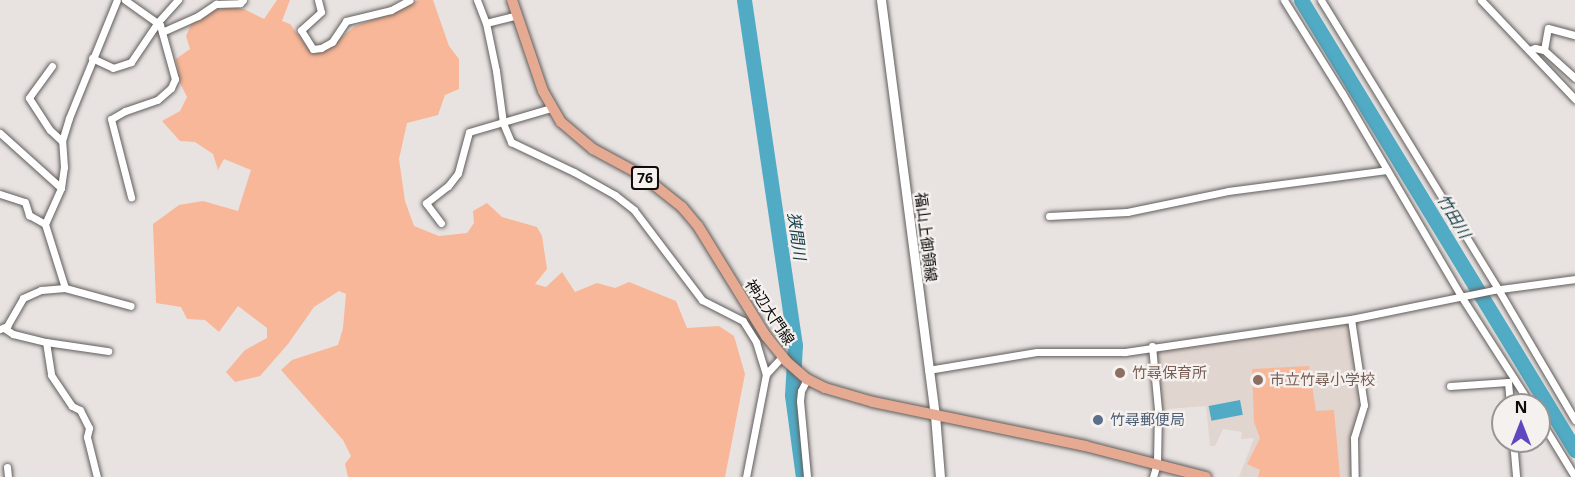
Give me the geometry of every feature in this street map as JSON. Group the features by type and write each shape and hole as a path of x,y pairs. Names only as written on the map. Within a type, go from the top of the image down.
{"main road":[{"name":"神辺大門線","path":"512,0 551,108 574,135 643,176 682,207 698,226 756,320 784,359 804,376 825,388 863,399 1157,463 1206,477"},
{"name":"福山上御領線","path":"881,0 940,477"}],"street":[{"path":"65,288 45,224 62,188 64,167 62,141 92,58 117,0"},
{"path":"125,0 158,22 176,79 171,88 157,100 125,111 111,119 131,197"},
{"path":"92,58 113,68 131,62 158,22 178,0"},
{"path":"162,32 198,16 216,4 240,3 243,0"},
{"path":"318,0 321,12 301,30 313,49 321,48 332,42 346,21 391,10 410,0"},
{"path":"477,0 486,23 503,123 511,142 574,172 615,195 634,210 702,300 743,321 756,342 766,374 746,477"},
{"path":"1284,0 1524,393"},
{"path":"1321,0 1575,420"},
{"path":"1481,0 1575,99"},
{"path":"486,23 518,15"},
{"path":"1544,50 1548,28 1575,35"},
{"path":"1528,50 1535,48 1544,50 1575,78"},
{"path":"51,66 29,98 50,130 62,141"},
{"path":"441,223 426,203 448,186 458,173 469,132 551,108"},
{"path":"0,133 62,188"},
{"path":"1049,216 1127,212 1228,191 1387,170"},
{"path":"0,194 25,202 29,215 45,224"},
{"path":"928,370 1037,352 1125,352 1152,346 1352,319 1496,289 1575,279"},
{"path":"108,351 46,342 13,334 2,328 19,302 28,294 65,288 131,306"},
{"path":"1352,319 1364,405 1354,438 1355,477"},
{"path":"46,342 51,375 72,406 80,410 89,428 87,437 97,477"},
{"path":"1152,346 1158,410 1157,463 1153,477"},
{"path":"1500,353 1509,393"},
{"path":"766,374 784,359"},
{"path":"804,376 800,401 807,477"},
{"path":"1450,386 1508,382"},
{"path":"1551,438 1575,477"},
{"path":"1514,453 1516,477"},
{"path":"7,466 8,477"}],"shaded area":[{"path":"277,0 290,0 282,21 290,24 311,52 325,51 355,26 390,14 418,0 433,0 449,46 459,59 459,89 445,95 438,115 407,123 399,159 405,201 414,226 439,236 467,233 474,223 473,211 487,203 502,217 537,227 542,236 547,269 535,284 546,287 562,272 575,292 597,283 615,288 629,282 676,301 687,328 719,326 734,336 745,374 725,477 348,477 345,464 351,456 343,440 281,370 292,360 338,345 343,328 346,294 339,291 314,307 288,344 260,376 235,382 226,372 245,350 267,338 267,328 238,306 219,332 205,320 187,319 181,307 156,303 153,224 179,205 203,201 238,211 251,170 224,159 218,170 213,154 195,142 180,141 162,121 180,111 187,97 180,83 176,59 190,49 186,36 193,20 208,12 227,7 244,9 264,19"},
{"name":"市立竹尋小学校","path":"1344,322 1348,325 1362,405 1351,441 1353,477 1239,477 1254,438 1241,439 1242,432 1223,429 1215,446 1210,446 1206,406 1168,409 1161,413 1156,356 1161,347"},
{"path":"1309,366 1316,411 1334,410 1340,477 1258,477 1260,470 1247,464 1260,438 1254,422 1252,369"}],"water":[{"path":"1240,400 1243,415 1211,421 1209,406"}],"waterway":[{"name":"狭間川","path":"744,0 795,345 792,395 803,477"},
{"name":"竹田川","path":"1301,0 1575,450"}],"place":[{"name":"竹尋保育所","path":"1120,373"},
{"name":"市立竹尋小学校","path":"1258,380"},
{"name":"竹尋郵便局","path":"1098,420"}]}
